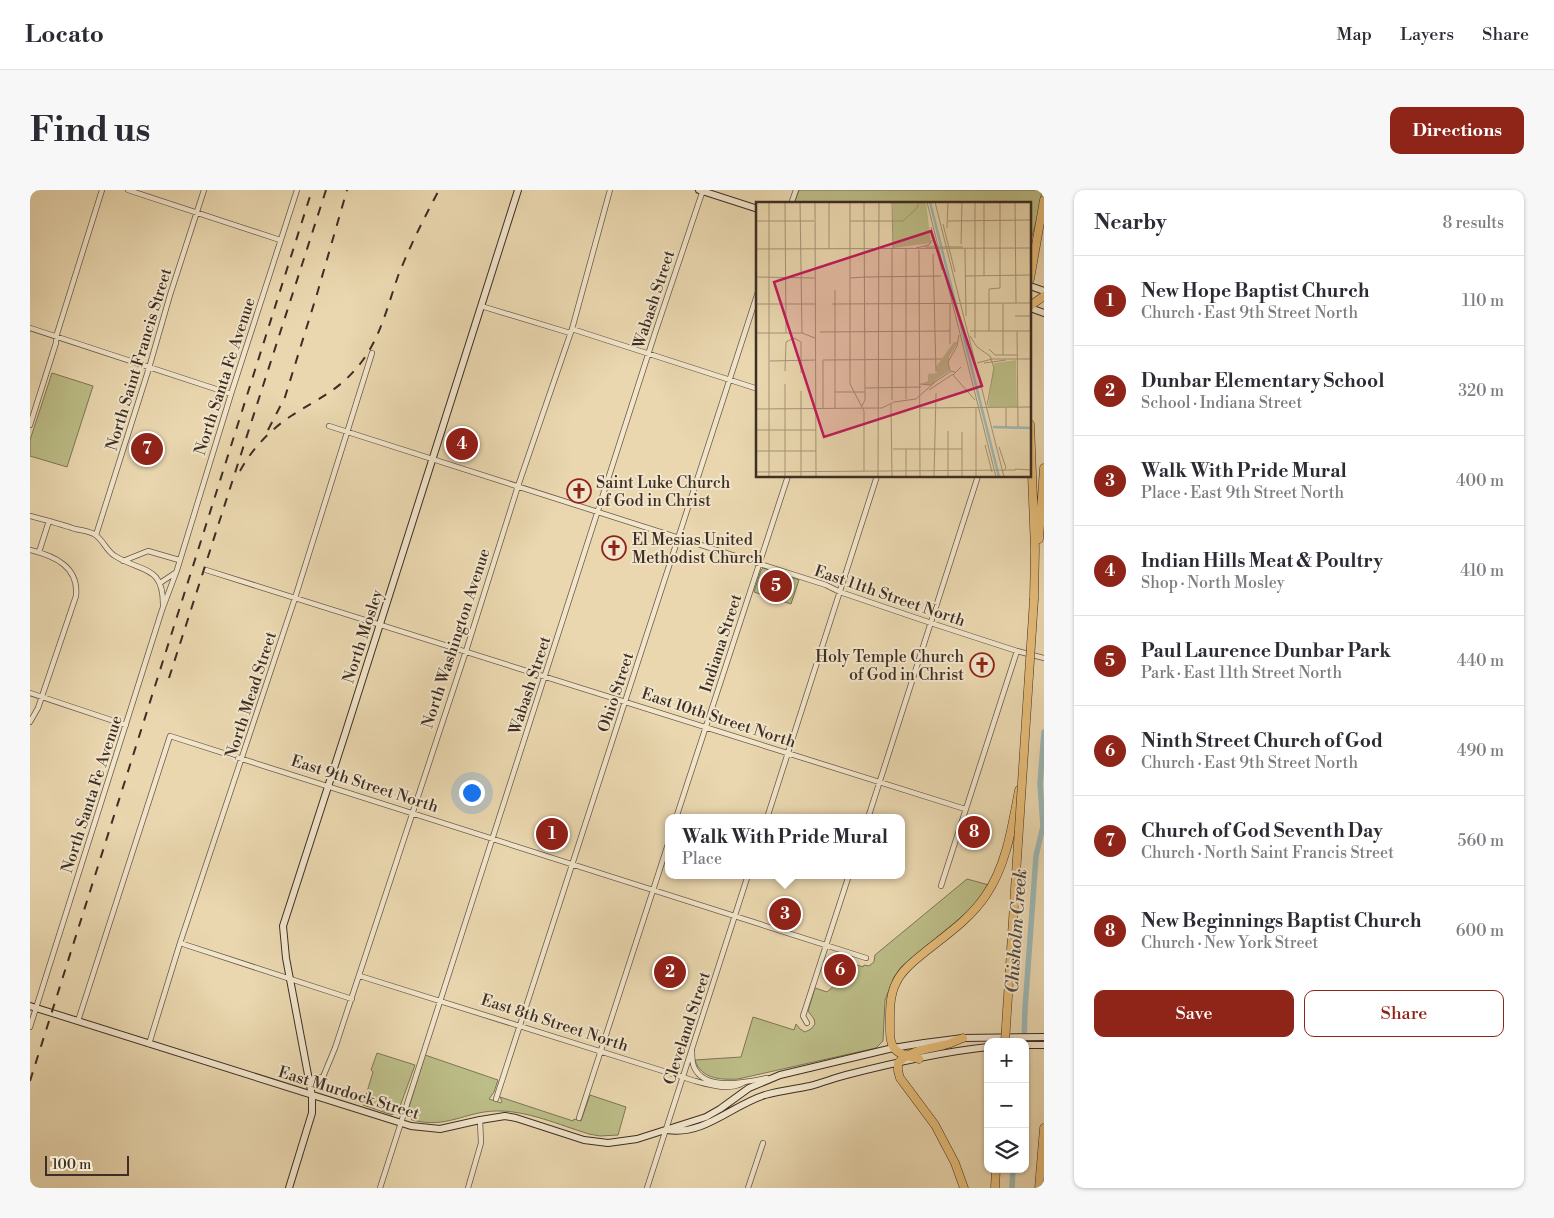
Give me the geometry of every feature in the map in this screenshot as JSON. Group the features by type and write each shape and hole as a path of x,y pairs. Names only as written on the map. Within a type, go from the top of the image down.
{"highway":[{"path":"1032,268 1044,200"},
{"path":"1032,246 1038,234"},
{"path":"1032,305 1044,296"},
{"path":"1005,1038 1044,468"},
{"path":"1032,474 1035,549 1034,599"},
{"path":"919,1058 900,1054 893,1048 889,1040 890,1008 896,982 915,960 967,918 986,895 998,874 1008,846 1024,761"},
{"path":"963,1038 946,1045 906,1056 898,1063 900,1078 935,1125 955,1163 963,1186"},
{"path":"1039,1188 1044,1128"},
{"path":"995,1188 996,1173"}],"street":[{"path":"30,425 102,190"},
{"path":"128,190 280,240"},
{"name":"North Saint Francis Street","path":"96,535 204,190"},
{"name":"North Santa Fe Avenue","path":"30,1027 33,1007 162,610 177,570 231,394 297,190"},
{"name":"North Mosley","path":"312,1096 290,980 282,926 518,190"},
{"name":"North Washington Avenue","path":"309,1079 323,1077 336,1048 518,486 571,331 610,190"},
{"path":"701,190 756,208"},
{"name":"Wabash Street","path":"380,1188 701,190"},
{"path":"792,202 796,190"},
{"path":"1032,287 1044,291"},
{"name":"Ohio Street","path":"496,1099 756,298"},
{"path":"481,306 648,353 756,388"},
{"path":"1032,308 1044,313"},
{"path":"30,328 231,394"},
{"name":"North Mead Street","path":"149,1044 180,944 295,598 372,353"},
{"name":"East 11th Street North","path":"329,426 760,563 931,623 1044,658"},
{"name":"Indiana Street","path":"677,814 787,478"},
{"path":"768,814 876,478"},
{"path":"869,814 977,478"},
{"path":"30,516 96,535 109,553 155,575 160,583 163,595 162,610"},
{"path":"39,552 49,521"},
{"path":"30,550 39,552 62,563 71,571 76,588 76,596 42,697 30,722"},
{"path":"123,561 148,550 179,560"},
{"path":"160,583 172,576 177,570"},
{"name":"East 10th Street North","path":"206,570 625,700 965,809"},
{"path":"941,886 1017,651"},
{"path":"30,694 126,725"},
{"name":"East 9th Street North","path":"78,1021 170,736 866,958"},
{"path":"579,1118 665,853"},
{"name":"Cleveland Street","path":"647,1188 747,879"},
{"path":"807,1023 803,1016 848,879"},
{"path":"180,944 352,998"},
{"name":"East 8th Street North","path":"360,976 682,1077 720,1086 732,1087 893,1048 963,1038 984,1038"},
{"name":"East Murdock Street","path":"33,1007 400,1123 434,1129 498,1116 516,1118 584,1140 608,1143 636,1139 706,1117 749,1088 780,1075"},
{"path":"1024,1038 1044,1037"},
{"path":"1029,1045 1044,1045"},
{"path":"898,1063 984,1048"},
{"name":"East 8th Street North","path":"692,1049 694,1068 706,1079 728,1084 743,1083"},
{"name":"East Murdock Street","path":"665,1130 675,1132 707,1125 766,1095 811,1086 898,1063"},
{"path":"289,1188 312,1113 312,1096"},
{"path":"468,1188 482,1144 480,1120"},
{"path":"748,1188 762,1143"}],"green space":[{"path":"799,190 1042,190 1032,236 1032,202 795,202"},
{"path":"52,373 93,386 67,467 30,456 30,440"},
{"path":"763,568 799,580 791,604 754,592"},
{"path":"967,879 989,885 976,905 901,967 894,977 885,1000 883,1041 876,1048 738,1079 712,1077 707,1075 698,1066 695,1060 741,1057 753,1017 794,1030 796,1024 805,1032 811,1029 815,1024 808,1011 815,988 827,992 843,978 849,979 854,964 863,967 864,965 869,966 874,962 875,955"},
{"path":"377,1053 415,1065 399,1109 392,1115 363,1105"},
{"path":"425,1055 498,1080 494,1092 489,1099 501,1103 500,1097 573,1121 574,1119 581,1121 590,1095 626,1107 618,1135 600,1136 589,1134 531,1115 507,1111 484,1112 435,1123 412,1120 407,1114"}],"waterway":[{"name":"Chisholm Creek","path":"1024,1038 1036,856 1043,826 1040,784 1044,732"},
{"name":"Chisholm Creek","path":"1012,1188 1013,1173"}],"railway":[{"path":"30,1081 312,190"},
{"path":"169,678 326,190"},
{"path":"268,430 285,397 347,190"},
{"path":"240,471 250,455 269,434 291,416 321,398 347,379 363,360 375,340 407,254 439,190"}],"place":[{"name":"Indian Hills Meat & Poultry","path":"462,444"},
{"name":"Church of God Seventh Day","path":"147,449"},
{"name":"Saint Luke Church of God in Christ","path":"579,491"},
{"name":"El Mesias United Methodist Church","path":"614,548"},
{"name":"Paul Laurence Dunbar Park","path":"776,586"},
{"name":"Holy Temple Church of God in Christ","path":"982,665"},
{"name":"New Beginnings Baptist Church","path":"974,832"},
{"name":"New Hope Baptist Church","path":"552,834"},
{"name":"Walk With Pride Mural","path":"785,914"},
{"name":"Ninth Street Church of God","path":"840,970"},
{"name":"Dunbar Elementary School","path":"670,972"}]}
